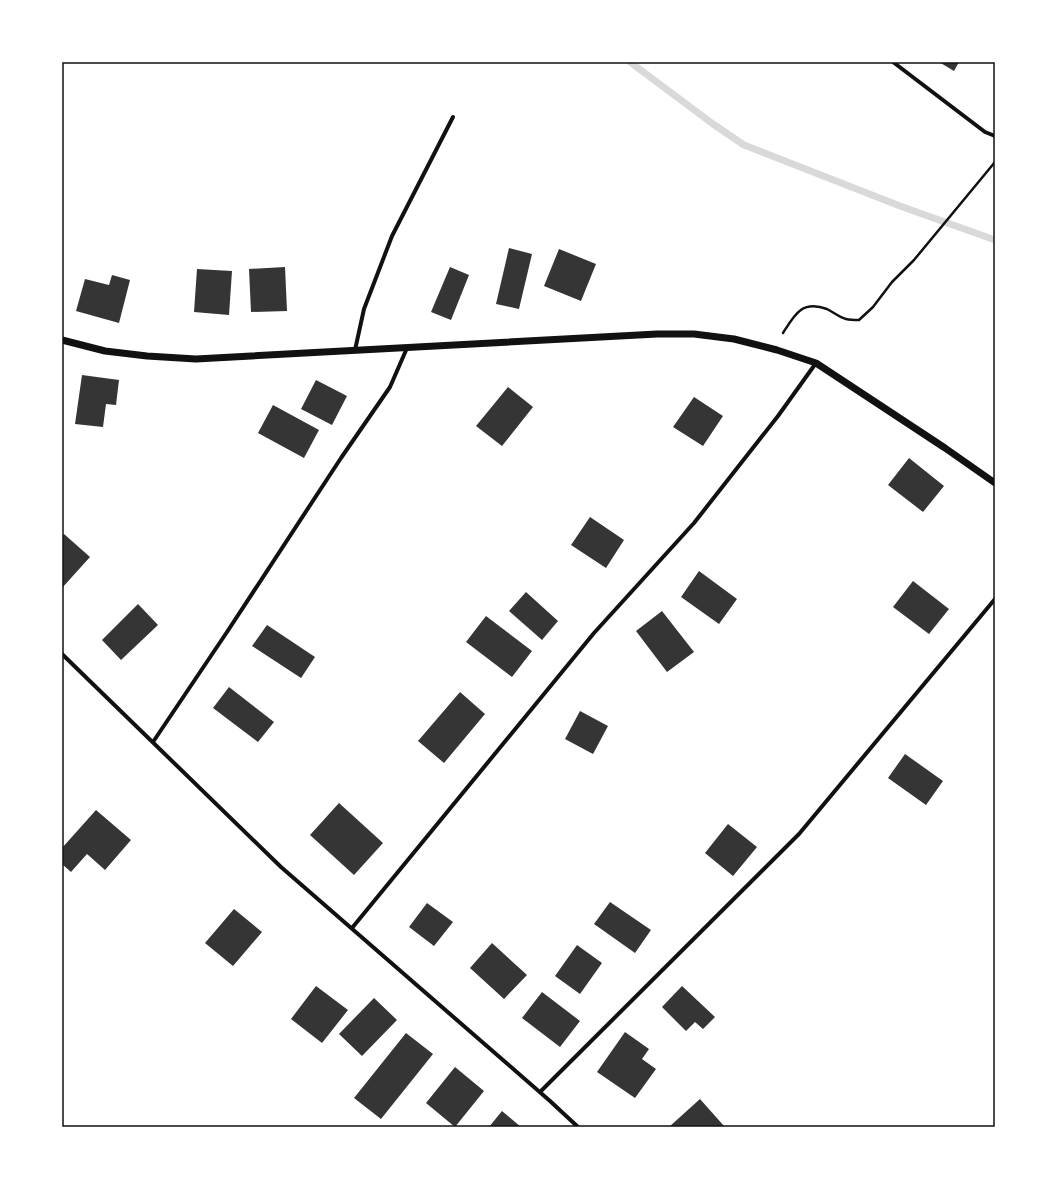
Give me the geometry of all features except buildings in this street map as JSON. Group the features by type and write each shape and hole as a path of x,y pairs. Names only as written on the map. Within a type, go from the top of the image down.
{"street":[{"path":"893,62 985,132 995,136"},
{"path":"355,350 364,309 392,236 453,117"},
{"path":"62,340 105,351 147,356 196,359 657,334 694,334 734,339 777,350 816,363 945,448 995,483"},
{"path":"153,742 341,458 390,387 407,348"},
{"path":"352,928 594,633 694,523 778,416 816,363"},
{"path":"540,1092 799,834 995,599"},
{"path":"62,654 281,867 540,1092 578,1127"}],"path":[{"path":"783,333 790,322 802,309 811,306 827,309 845,319 859,320 873,307 892,282 914,260 995,162"}],"waterway":[{"path":"630,62 713,124 744,145 900,206 995,240"}]}
